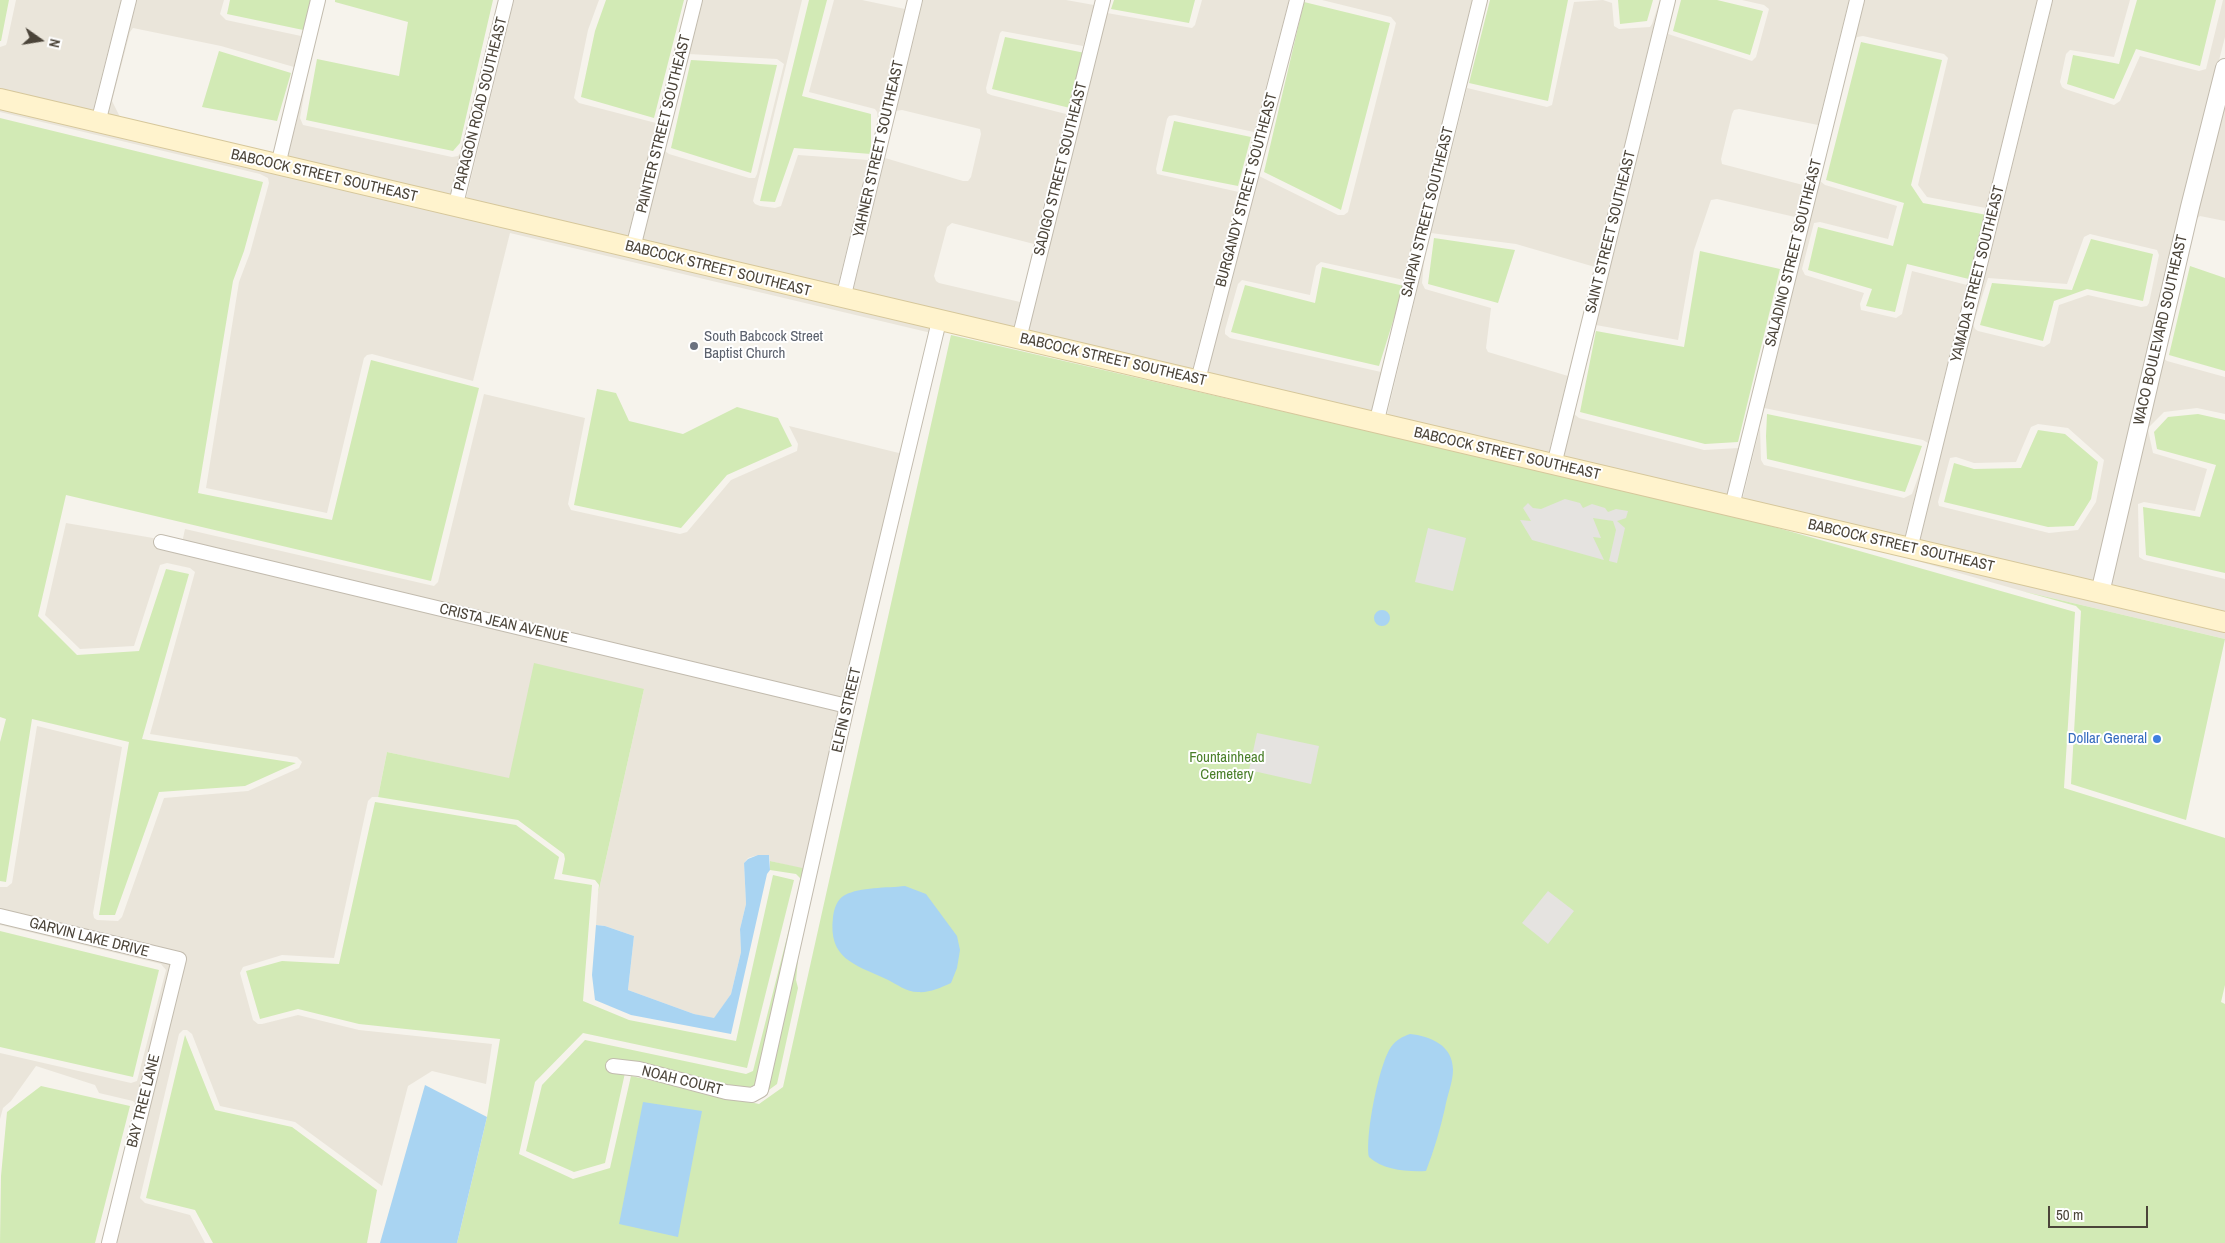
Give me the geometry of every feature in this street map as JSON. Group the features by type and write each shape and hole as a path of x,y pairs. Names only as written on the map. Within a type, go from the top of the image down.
{"main road":[{"name":"BABCOCK STREET SOUTHEAST","path":"0,99 455,208 1198,380 1376,424 2225,622"}],"street":[{"path":"98,123 129,0"},
{"path":"278,165 318,0"},
{"name":"PARAGON ROAD SOUTHEAST","path":"455,208 506,0"},
{"name":"PAINTER STREET SOUTHEAST","path":"633,248 695,0"},
{"name":"YAHNER STREET SOUTHEAST","path":"843,299 915,0"},
{"name":"SADIGO STREET SOUTHEAST","path":"1019,339 1103,0"},
{"name":"BURGANDY STREET SOUTHEAST","path":"1198,380 1297,0"},
{"name":"SAIPAN STREET SOUTHEAST","path":"1376,424 1480,0"},
{"name":"SAINT STREET SOUTHEAST","path":"1554,465 1668,0"},
{"name":"SALADINO STREET SOUTHEAST","path":"1732,506 1857,0"},
{"name":"YAMADA STREET SOUTHEAST","path":"1910,549 2045,0"},
{"name":"WACO BOULEVARD SOUTHEAST","path":"2100,593 2190,207 2225,68"},
{"name":"ELFIN STREET","path":"752,1095 761,1090 847,706 939,321"},
{"name":"CRISTA JEAN AVENUE","path":"161,542 847,706"},
{"name":"GARVIN LAKE DRIVE","path":"0,916 179,960"},
{"name":"BAY TREE LANE","path":"109,1243 179,960"},
{"name":"NOAH COURT","path":"613,1066 639,1069 726,1092 752,1095"}],"shaded area":[{"path":"16,0 121,0 92,114 0,92 0,47 6,45"},
{"path":"137,0 224,0 220,14 226,20 301,36 294,67 221,46 133,28 130,32 112,101 121,119 107,118"},
{"path":"514,0 599,0 588,30 574,98 579,103 656,123 627,240 465,203"},
{"path":"703,0 802,0 753,201 760,206 775,208 781,206 798,155 868,160 837,291 642,243 665,151 669,154 749,178 755,178 757,174 784,64 777,59 689,54"},
{"path":"834,0 862,0 905,9 878,122 875,109 809,92"},
{"path":"923,0 1066,0 1094,5 1083,46 1002,31 986,88 987,93 991,95 1066,114 1034,244 952,223 947,227 934,276 939,283 1020,302 1013,330 852,294 885,158 963,181 968,181 971,177 981,134 980,129 902,110 896,111"},
{"path":"1202,0 1289,0 1254,132 1175,115 1169,116 1167,119 1156,169 1157,174 1239,192 1192,371 1028,334 1107,13 1192,28 1195,25"},
{"path":"1322,0 1472,0 1404,280 1321,262 1316,266 1310,295 1242,280 1238,284 1225,330 1225,334 1230,338 1381,372 1371,416 1207,375 1259,176 1338,215 1344,215 1348,212 1396,23 1391,17"},
{"path":"1603,0 1612,3 1614,26 1619,29 1650,27 1660,0 1595,267 1516,244 1431,233 1467,88 1547,107 1552,105 1574,2"},
{"path":"1742,0 1849,0 1818,125 1739,109 1734,110 1732,114 1721,159 1722,164 1803,185 1795,217 1717,199 1711,200 1694,250 1678,340 1596,325 1668,34 1752,61 1756,57 1769,9 1764,5"},
{"path":"1865,0 2037,0 1986,208 1927,197 1918,185 1948,58 1944,54 1863,36 1857,37 1854,43"},
{"path":"2053,0 2130,0 2114,57 2070,50 2066,54 2060,82 2065,89 2114,105 2120,101 2140,56 2199,71 2206,69 2223,0 2225,0 2225,37 2182,205 2094,585 1919,544 1973,324 1978,331 2044,347 2050,343 2059,305 2088,295 2141,307 2147,306 2159,255 2157,250 2090,234 2084,237 2067,284 1988,278 1974,322","holes":["2038,424 2068,428 2104,460 2096,502 2078,530 2049,533 1939,506 1938,502 1950,458 1956,457 1974,463 2016,462 2031,427"]},
{"path":"307,78 300,118 303,125 452,157 458,156 461,152 450,199 287,160"},
{"path":"2225,100 2225,221 2200,216 2196,219"},
{"path":"0,107 945,331 944,336 510,233 473,381 372,354 364,358 327,513 206,488 239,282 250,253 269,183 268,178 260,174 0,112"},
{"path":"1820,181 1825,185 1897,206 1888,239 1820,222 1814,223 1802,269 1805,275 1864,293 1860,304 1861,310 1896,318 1902,314 1912,271 1967,285 1928,443 1923,440 1764,408"},
{"path":"1424,261 1422,283 1425,289 1491,308 1486,348 1488,352 1568,376 1548,456 1386,419"},
{"path":"2163,358 2167,361 2225,377 2225,414 2197,408 2164,412 2149,427 2153,453 2207,469 2195,511 2144,502 2138,504 2139,557 2144,560 2225,579 2225,615 2109,588"},
{"path":"484,394 585,418 568,504 571,510 680,534 687,532 731,480 797,451 798,444 789,426 907,455 807,870 770,861 769,855 758,855 748,858 744,863 746,904 740,929 741,952 731,994 714,1019 694,1014 628,990 634,936 605,926 596,925 598,894 644,689 509,779 387,752 378,797 372,797 368,801 334,958 282,955 243,967 240,973 253,1020 258,1024 262,1024 298,1015 359,1030 492,1044 486,1084 432,1071 408,1086 382,1186 295,1122 220,1106 192,1034 187,1030 183,1030 179,1034 140,1198 145,1203 190,1215 205,1243 102,1243 136,1104 133,1101 99,1093 95,1085 36,1066 11,1101 3,1108 0,1119 0,1053 131,1083 137,1081 166,970 161,964 0,925 0,887 7,887 12,883 37,726 122,747 93,913 94,918 97,920 118,921 122,917 164,798 248,791 299,768 302,762 297,757 150,734 195,572 190,568 167,563 160,565 134,646 80,649 45,615 66,523 182,543 185,529 434,586 438,582"},
{"path":"1574,414 1579,418 1704,450 1739,448 1726,498 1563,460"},
{"path":"1760,427 1761,460 1764,465 1904,498 1912,494 1923,464 1904,540 1742,501"},
{"path":"1565,499 1580,503 1583,508 1592,504 1605,508 1608,512 1616,509 1628,511 1626,518 1617,521 1625,528 1617,563 1609,561 1616,530 1613,521 1593,518 1601,538 1593,537 1604,560 1532,540 1520,520 1531,521 1523,508 1528,503 1533,508 1541,509"},
{"path":"1428,528 1466,538 1453,591 1415,582"},
{"path":"1840,539 2225,629 2225,639 2022,591"},
{"path":"1257,733 1319,746 1311,784 1249,770"},
{"path":"1548,891 1574,911 1548,944 1522,923"}],"green space":[{"path":"0,0 9,0 1,41 0,41"},
{"path":"230,0 314,0 308,31 227,14"},
{"path":"335,0 493,0 460,143 453,151 306,120 317,59 399,76 408,22 335,2"},
{"path":"606,0 684,0 654,118 581,97 595,31"},
{"path":"809,0 827,0 802,96 871,114 871,154 794,148 775,202 760,201"},
{"path":"1114,0 1195,0 1189,23 1111,9"},
{"path":"1490,0 1568,0 1548,101 1469,83"},
{"path":"1618,0 1653,0 1647,21 1620,24"},
{"path":"1681,0 1717,0 1763,11 1750,55 1673,31"},
{"path":"2137,0 2216,0 2200,66 2136,49 2114,99 2067,84 2073,55 2119,64"},
{"path":"1304,2 1390,23 1341,210 1264,172"},
{"path":"1005,37 1085,53 1070,108 992,89"},
{"path":"1861,42 1942,60 1911,185 1923,203 1987,215 1973,280 1907,264 1895,312 1866,306 1872,289 1808,270 1818,227 1893,246 1904,203 1826,180"},
{"path":"219,51 291,73 277,121 202,107"},
{"path":"691,60 777,65 751,173 671,148"},
{"path":"0,118 263,182 244,251 233,281 198,493 332,520 371,360 479,388 431,581 66,495 38,616 77,655 139,651 166,569 189,574 142,739 296,763 245,786 159,792 115,915 99,915 129,742 32,719 6,882 0,881 0,742 6,719 0,717"},
{"path":"1174,121 1251,137 1238,186 1162,171"},
{"path":"1434,238 1515,250 1498,303 1428,284"},
{"path":"2091,239 2153,254 2143,301 2087,289 2054,301 2043,341 1980,325 1992,283 2072,290"},
{"path":"1700,251 1780,269 1738,442 1705,444 1580,412 1596,331 1684,347"},
{"path":"2190,266 2225,278 2225,371 2169,355"},
{"path":"1322,267 1404,286 1379,366 1231,332 1245,285 1315,303"},
{"name":"Fountainhead Cemetery","path":"951,335 1725,513 2075,612 2064,788 2225,838 2225,985 2221,1002 2225,1004 2225,1243 457,1243 487,1117 500,1039 359,1024 298,1009 260,1019 246,971 282,961 339,964 375,802 516,825 559,857 554,879 592,885 583,1001 629,1020 736,1041 773,875 794,880 747,1068 583,1033 535,1082 519,1154 573,1179 610,1168 631,1076 759,1104 783,1087"},
{"path":"597,389 616,393 629,421 683,434 737,407 778,418 792,446 727,475 681,528 574,505"},
{"path":"1767,414 1922,446 1905,492 1767,459"},
{"path":"2198,414 2225,420 2225,573 2146,555 2143,507 2200,517 2216,465 2157,449 2154,432 2168,417"},
{"path":"2038,430 2065,434 2098,462 2091,499 2074,526 2048,527 1944,502 1954,463 1974,469 2021,468"},
{"path":"2022,591 2225,639 2186,820 2071,784 2081,611 2076,606"},
{"path":"534,663 644,689 598,894 599,885 595,880 562,874 564,854 518,820 378,797 387,752 509,778"},
{"path":"770,861 807,869 796,980 798,988 777,1084 758,1098 625,1073 605,1163 574,1172 526,1151 542,1085 585,1040 746,1074 753,1071 801,882 796,874 770,870"},
{"path":"0,931 159,970 133,1077 0,1047"},
{"path":"185,1035 215,1110 292,1127 377,1190 367,1243 213,1243 195,1210 146,1198"},
{"path":"41,1086 130,1106 95,1243 0,1243 1,1176 7,1112"}],"water":[{"path":"1382,610 1390,618 1382,626 1374,618"},
{"path":"758,855 769,855 770,870 767,874 731,1034 631,1015 595,1000 592,975 596,925 605,926 634,936 628,990 694,1014 714,1018 731,994 741,952 740,929 746,904 744,863"},
{"path":"905,886 926,894 957,936 960,950 957,968 951,983 930,991 909,991 854,964 839,951 835,942 833,914 836,905 842,897 851,892 866,889"},
{"path":"1410,1034 1425,1037 1439,1043 1445,1048 1452,1061 1453,1075 1451,1084 1426,1171 1396,1169 1381,1165 1369,1157 1371,1117 1386,1056 1393,1044"},
{"path":"425,1085 487,1117 457,1243 380,1243"},
{"path":"643,1102 702,1111 678,1237 619,1224"}],"place":[{"name":"South Babcock Street Baptist Church","path":"694,346"},
{"name":"Dollar General","path":"2157,739"}]}
